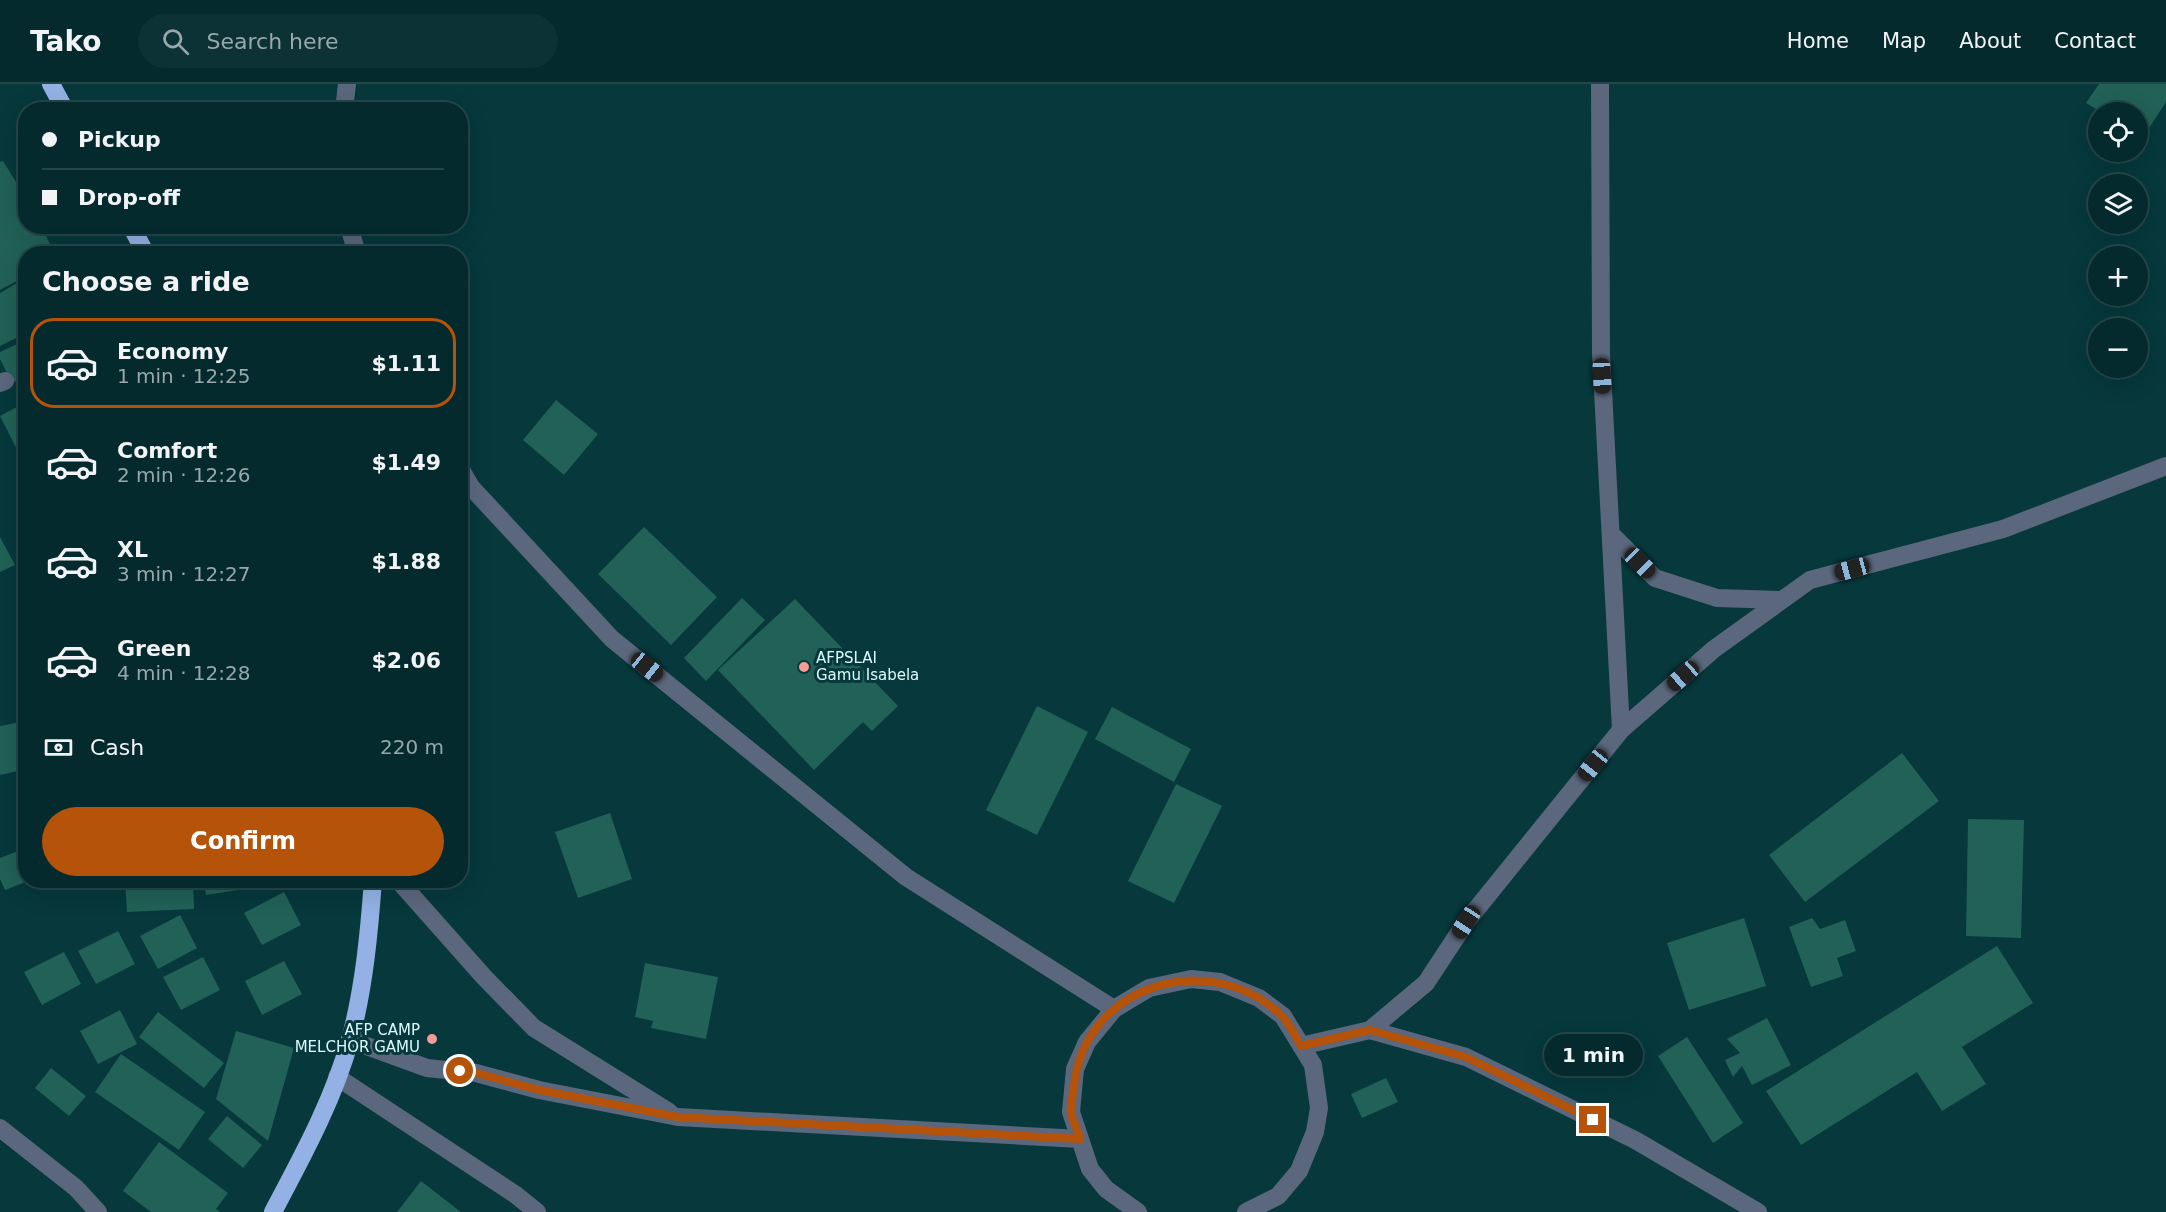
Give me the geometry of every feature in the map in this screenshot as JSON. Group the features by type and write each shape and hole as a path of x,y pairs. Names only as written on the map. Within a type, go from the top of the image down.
{"highway":[{"path":"51,84 61,102"},
{"path":"273,1212 310,1142 350,1040 362,986 372,888"}],"street":[{"path":"345,102 347,84"},
{"path":"1600,84 1601,353 1621,730"},
{"path":"1301,1046 1370,1030 1426,983 1466,922 1621,730 1714,649 1810,580 2003,529 2166,466"},
{"path":"468,482 612,639 906,877 1114,1009"},
{"path":"1611,534 1655,578 1717,598 1782,600"},
{"path":"405,888 484,977 534,1028 678,1117"},
{"path":"1138,1212 1106,1189 1090,1169 1071,1112 1075,1069 1087,1042 1114,1009 1149,988 1191,979 1220,982 1259,998 1283,1016 1313,1065 1319,1108 1316,1132 1299,1171 1278,1196 1248,1212"},
{"path":"1370,1030 1466,1057 1635,1140 1758,1212"},
{"path":"350,1040 427,1068 476,1073 539,1090 678,1117 1080,1139"},
{"path":"337,1077 516,1195 537,1212"},
{"path":"0,1128 76,1188 98,1212"}],"building":[{"path":"2099,84 2166,84 2166,102 2148,130 2148,102 2086,103"},
{"path":"3,161 18,185 18,234 45,234 51,246 18,246 18,280 0,290 0,162"},
{"path":"18,283 18,337 0,346 0,293"},
{"path":"18,344 18,380 12,383 0,359 0,352"},
{"path":"556,400 598,434 564,475 523,440"},
{"path":"18,406 18,451 0,416"},
{"path":"644,527 717,597 671,645 598,574"},
{"path":"0,537 15,565 0,572"},
{"path":"742,598 765,620 706,681 684,658"},
{"path":"795,599 898,706 872,731 863,722 814,770 718,670"},
{"path":"1037,706 1088,732 1037,835 986,810"},
{"path":"1112,707 1191,749 1174,782 1095,739"},
{"path":"18,723 18,771 0,775 0,726"},
{"path":"1902,753 1939,801 1805,902 1769,855"},
{"path":"1176,784 1222,806 1174,903 1128,881"},
{"path":"610,813 632,879 578,898 555,832"},
{"path":"1968,819 2024,820 2021,938 1966,936"},
{"path":"18,851 18,885 5,890 0,879 0,858"},
{"path":"126,888 193,888 194,909 127,912"},
{"path":"205,888 251,888 206,895"},
{"path":"284,892 301,925 262,945 244,913"},
{"path":"180,915 197,948 158,969 140,936"},
{"path":"1744,918 1766,986 1689,1010 1667,943"},
{"path":"1812,918 1820,929 1845,920 1856,951 1837,958 1843,976 1811,987 1789,927"},
{"path":"118,931 135,964 96,984 78,951"},
{"path":"1997,946 2033,1003 1962,1047 1986,1084 1942,1111 1917,1072 1801,1145 1766,1091"},
{"path":"64,952 81,984 42,1005 24,972"},
{"path":"203,957 220,990 181,1010 163,977"},
{"path":"284,961 302,994 262,1015 245,981"},
{"path":"645,963 718,977 706,1039 651,1028 653,1021 635,1017"},
{"path":"120,1010 137,1044 98,1064 80,1031"},
{"path":"158,1012 224,1063 204,1088 139,1037"},
{"path":"1767,1018 1791,1065 1752,1085 1742,1066 1733,1077 1725,1060 1740,1053 1727,1039"},
{"path":"236,1031 294,1048 268,1141 216,1099"},
{"path":"1687,1037 1743,1123 1713,1143 1658,1056"},
{"path":"121,1054 205,1112 179,1150 95,1092"},
{"path":"51,1068 86,1096 69,1116 35,1088"},
{"path":"1386,1078 1398,1102 1362,1118 1351,1094"},
{"path":"227,1116 262,1145 243,1168 208,1139"},
{"path":"159,1142 228,1193 216,1209 220,1212 151,1212 123,1191"},
{"path":"421,1181 461,1212 397,1212"}],"place":[{"name":"AFPSLAI Gamu Isabela","path":"804,667"},
{"name":"AFP CAMP MELCHOR GAMU","path":"432,1039"}],"route":[{"path":"460,1071 539,1090 678,1117 1080,1139 1071,1112 1075,1069 1087,1042 1114,1009 1149,988 1191,979 1220,982 1259,998 1283,1016 1301,1046 1370,1030 1466,1057 1593,1120"}]}
